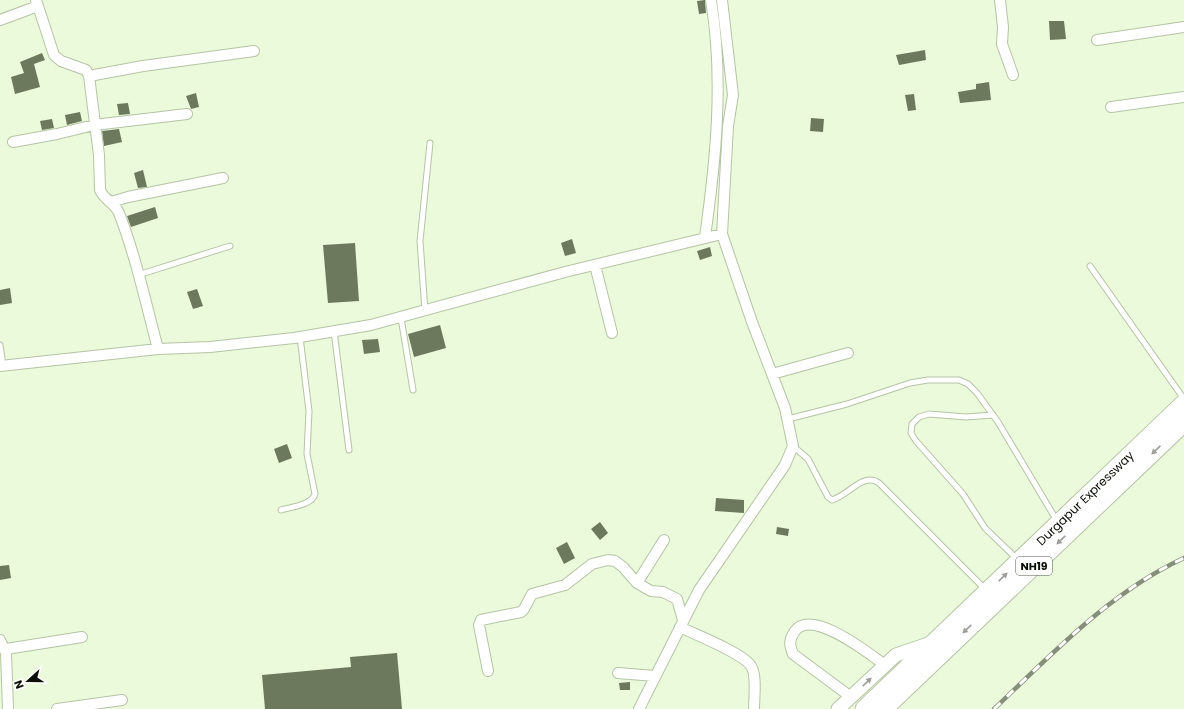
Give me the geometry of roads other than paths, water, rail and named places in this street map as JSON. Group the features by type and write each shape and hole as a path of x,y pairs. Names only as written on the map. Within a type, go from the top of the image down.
{"highway":[{"name":"Durgapur Expressway","path":"864,709 1184,403"},
{"name":"Durgapur Expressway","path":"884,709 1184,423"}],"street":[{"path":"638,709 699,590 785,465 793,446 788,419 772,374 752,322 714,235 713,187 718,115 716,39 710,0"},
{"path":"714,235 727,149 733,95 722,0"},
{"path":"1000,0 1003,27 1002,44 1013,75"},
{"path":"0,20 37,3 54,55 61,61 86,70 89,76 99,155 100,190 102,195 111,202 118,212 138,275 158,349"},
{"path":"1097,40 1184,27"},
{"path":"89,76 143,66 254,51"},
{"path":"1111,107 1184,97"},
{"path":"12,142 57,134 94,125 187,114"},
{"path":"111,202 128,197 223,178"},
{"path":"2,366 158,349 210,347 334,332 401,318 595,265 714,235"},
{"path":"595,265 612,333"},
{"path":"772,374 848,353"},
{"path":"637,583 664,540"},
{"path":"488,671 479,625 481,620 521,612 532,594 565,585 598,561 615,561 623,567 637,583 651,591 663,592 676,599 682,624 743,658 752,666 754,674 754,709"},
{"path":"851,697 792,654 789,646 790,637 798,627 805,624 814,624 833,632 885,665"},
{"path":"6,649 82,637"},
{"path":"0,640 6,649 8,709"},
{"path":"838,709 896,655 934,642"},
{"path":"618,673 654,676"},
{"path":"57,709 122,700"}],"lane":[{"path":"425,311 420,241 430,143"},
{"path":"138,275 230,246"},
{"path":"1090,266 1184,399"},
{"path":"401,318 413,390"},
{"path":"334,332 349,450"},
{"path":"281,510 308,502 314,498 315,494 308,454 309,411 300,337"},
{"path":"0,345 2,366"},
{"path":"788,419 847,404 893,387 928,380 959,380 968,384 977,393 993,415 1059,524"},
{"path":"993,415 966,417 929,414 919,417 912,424 911,433 916,441 963,494 985,528 1020,561"},
{"path":"793,446 808,459 828,497 832,500 866,479 873,479 879,483 988,591"}],"railway":[{"path":"994,709 1060,646 1107,606 1131,588 1184,558"}]}
